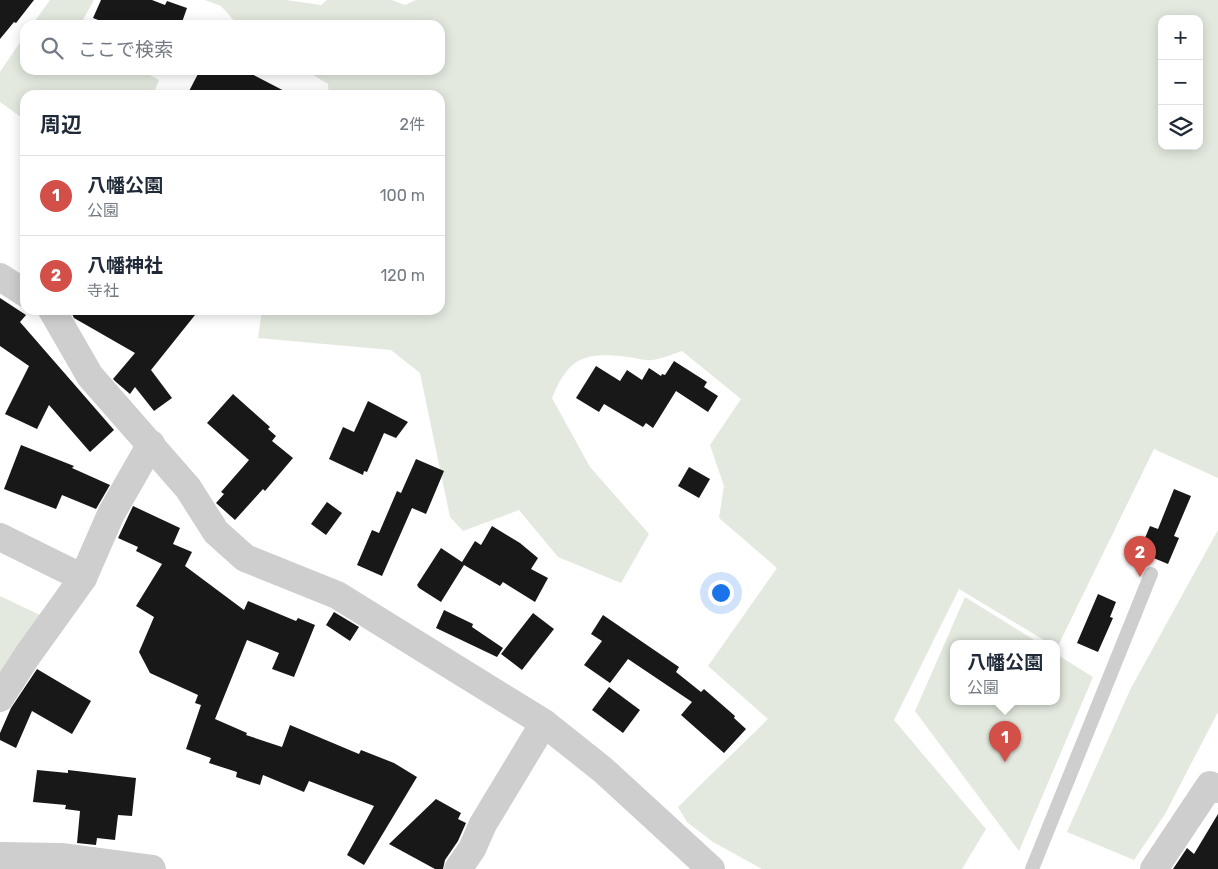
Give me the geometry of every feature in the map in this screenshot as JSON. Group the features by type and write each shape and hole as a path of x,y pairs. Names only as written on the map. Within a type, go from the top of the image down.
{"street":[{"path":"0,276 20,290"},
{"path":"55,315 90,376 188,488 216,532 245,558 337,595 544,723 603,770 711,869"},
{"path":"0,698 27,656 84,578 110,514 151,444"},
{"path":"0,537 84,578"},
{"path":"458,869 472,849 483,824 544,723"},
{"path":"1154,869 1210,785 1218,789"},
{"path":"0,856 61,857 152,869"}],"lane":[{"path":"1032,869 1151,574"}],"shaded area":[{"path":"50,0 94,0 83,20 36,20"},
{"path":"205,0 286,0 321,5 327,0 392,0 405,5 416,0 1218,0 1218,478 1154,449 1060,642 1060,640 1044,640 959,589 894,720 986,829 962,869 762,869 713,842 687,822 678,807 768,719 708,666 777,568 719,518 724,486 710,445 741,399 682,351 652,360 601,355 581,360 572,365 565,373 552,398 590,467 649,534 621,583 558,557 519,510 463,531 450,517 420,373 391,350 258,338 261,315 445,315 445,90 329,90 328,84 313,75 445,75 445,20 234,20 221,6"},
{"path":"20,42 20,75 150,75 159,80 155,90 20,90 20,116 0,102 0,72"},
{"path":"1218,530 1218,712 1165,814 1134,860 1067,832 1130,690"},
{"path":"0,596 42,616 0,687"},
{"path":"965,597 1034,640 950,640 950,705 1060,705 1060,656 1093,677 1019,851 915,711"}],"building":[{"path":"0,0 34,0 16,23 14,22 0,39"},
{"path":"101,0 152,0 165,5 167,1 187,8 183,20 98,20 93,18"},
{"path":"197,75 254,75 282,90 190,90"},
{"path":"0,298 20,311 20,315 26,315 20,322 114,430 90,452 49,405 37,429 5,414 29,366 0,346"},
{"path":"72,315 195,315 151,370 172,398 154,411 135,387 130,394 113,379 135,353 74,318"},
{"path":"674,361 707,382 704,387 718,396 708,412 676,391 653,428 646,423 643,427 604,404 599,412 576,398 596,366 620,381 627,370 642,380 649,368 661,376 662,374 665,375"},
{"path":"233,394 270,427 268,429 276,436 272,441 293,458 265,491 263,489 235,520 216,503 224,494 221,492 249,460 207,423"},
{"path":"368,401 408,422 396,438 384,433 367,472 364,471 363,475 329,459 343,427 354,432"},
{"path":"21,445 74,466 72,468 110,485 96,509 62,495 56,509 4,489"},
{"path":"416,459 444,471 426,514 412,508 382,576 357,565 372,530 379,533 397,491 401,493"},
{"path":"689,467 710,479 699,498 678,486"},
{"path":"1174,489 1191,496 1174,536 1179,538 1168,564 1139,552 1150,526 1158,529"},
{"path":"327,502 342,513 326,535 311,524"},
{"path":"133,506 180,528 173,544 192,552 185,566 244,610 248,601 296,621 298,618 315,625 294,677 272,669 279,653 247,640 215,719 247,733 246,735 282,747 290,725 359,754 361,750 394,763 417,777 364,865 347,855 374,806 309,781 304,792 263,775 260,785 236,777 237,772 209,763 211,758 186,749 201,705 195,703 198,695 150,673 139,652 154,617 136,606 162,564 136,551 138,547 118,538"},
{"path":"492,526 520,543 538,558 531,569 548,578 535,602 503,582 500,586 464,565 441,602 419,588 417,585 441,548 462,562 475,541 481,545"},
{"path":"1098,594 1116,602 1110,617 1113,618 1098,652 1077,643"},
{"path":"444,610 473,624 472,627 503,648 497,657 436,628"},
{"path":"334,612 359,627 350,641 326,625"},
{"path":"533,613 554,629 522,670 501,654"},
{"path":"603,615 679,667 676,672 701,692 704,689 735,716 734,718 746,729 724,753 681,715 692,702 628,659 610,683 584,665 602,641 591,634"},
{"path":"37,669 91,701 72,734 32,711 16,748 0,740 0,733 11,708"},
{"path":"609,687 640,710 623,733 592,710"},
{"path":"37,770 68,773 68,770 136,778 132,816 118,815 115,840 97,838 96,845 77,843 80,811 65,809 66,805 33,802"},
{"path":"436,799 461,813 458,819 466,823 458,841 445,860 443,869 435,869 389,844"},
{"path":"1218,814 1218,869 1173,869 1187,848 1194,854"}],"place":[{"name":"八幡神社","path":"1140,577"},
{"name":"八幡公園","path":"1005,762"}]}
